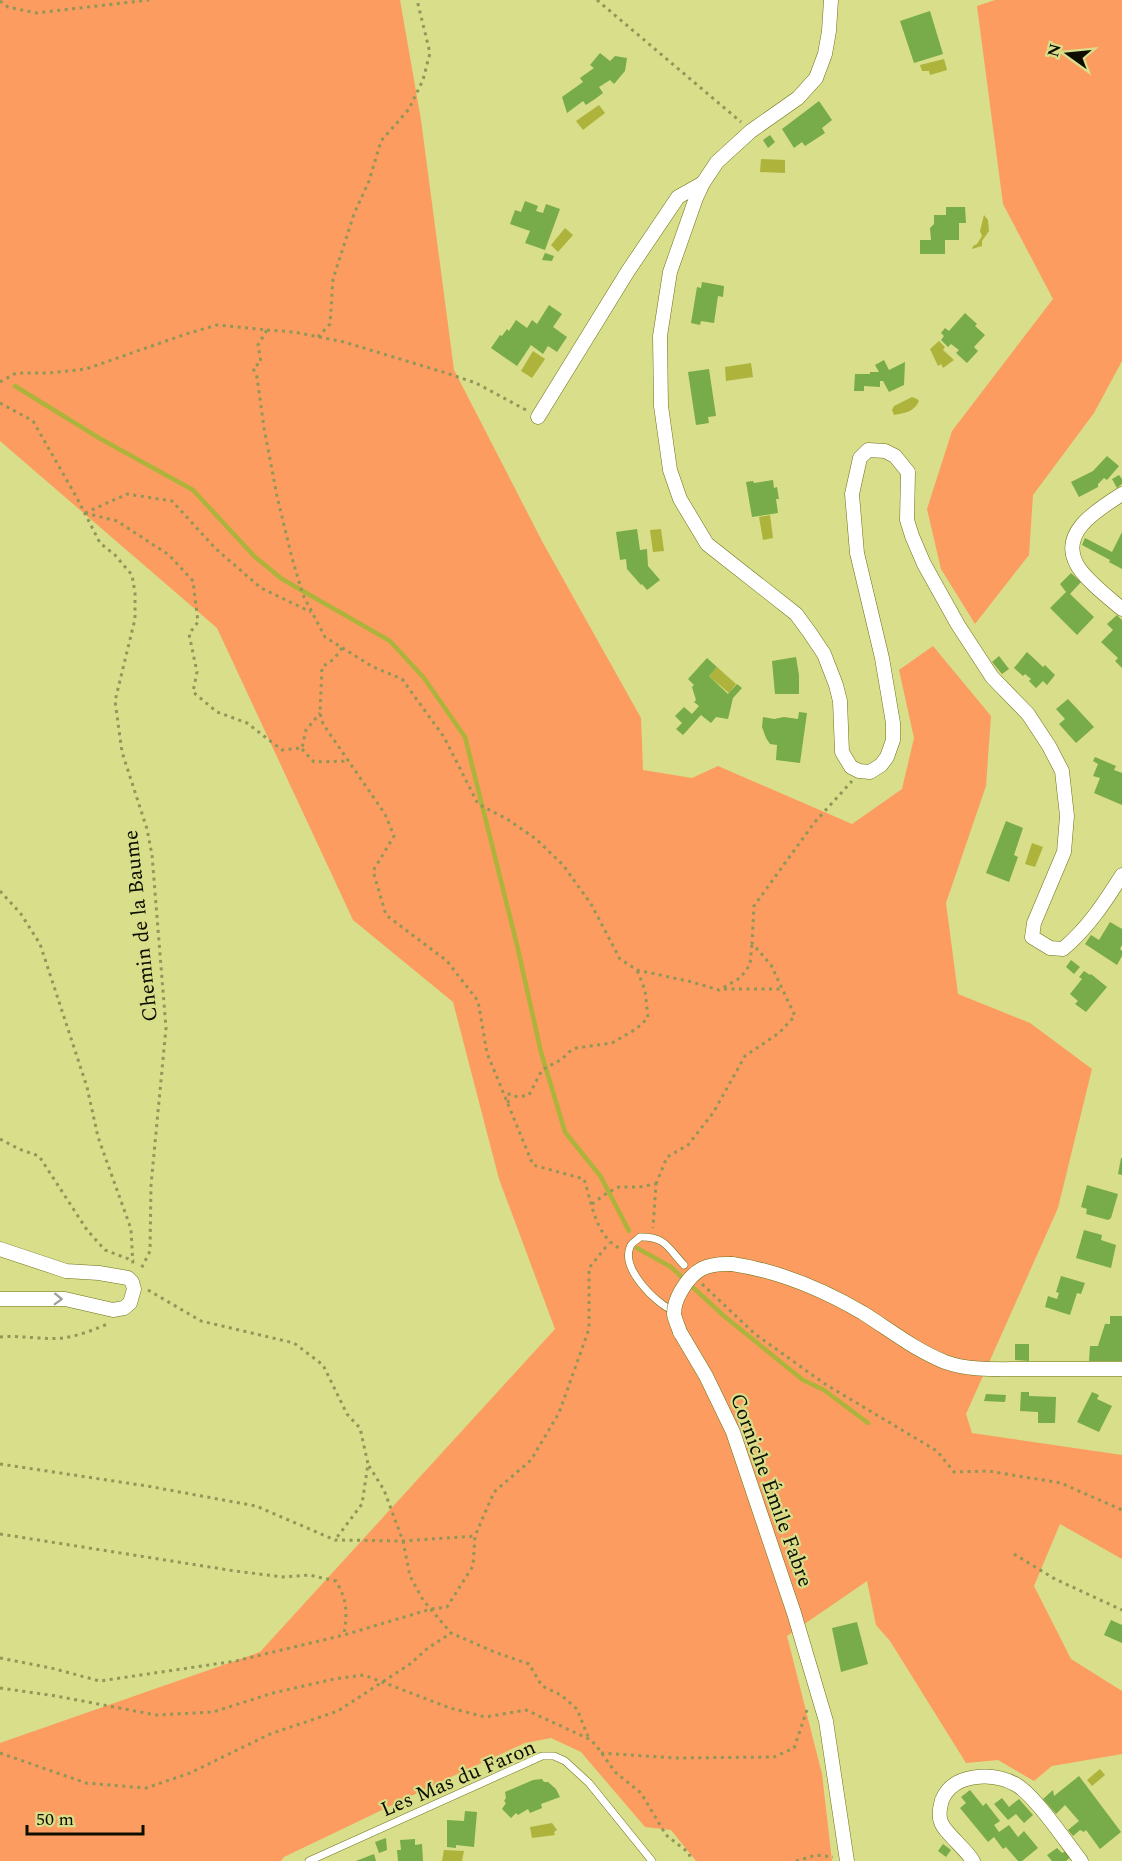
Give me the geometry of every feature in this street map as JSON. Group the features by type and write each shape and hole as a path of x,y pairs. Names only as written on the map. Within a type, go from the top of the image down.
{"street":[{"path":"831,0 830,31 816,78 798,98 751,131 717,162 703,183 685,226 670,272 660,336 661,406 670,470 680,498 707,544 796,614 824,654 831,668 840,701 842,752 851,767 859,771 870,772 881,765 887,757 893,740 893,723 884,669 857,553 852,494 860,458 868,450 885,451 895,456 908,472 907,520 924,564 958,625 986,668 1028,714 1062,771 1067,816 1064,852 1034,923 1032,937 1050,948 1063,949 1080,935 1102,907 1122,874"},
{"path":"538,417 628,271 678,197 703,183"},
{"path":"1122,494 1081,525 1075,533 1072,546 1076,564 1090,581 1122,609"},
{"path":"0,1249 66,1271 99,1273 131,1288 124,1308 113,1310 65,1299 0,1299"},
{"path":"674,1311 678,1295 694,1273 718,1264 732,1264 766,1271 832,1295 921,1351 948,1363 975,1368 1122,1369"},
{"name":"Corniche Émile Fabre","path":"674,1311 680,1332 706,1376 733,1431 794,1613 826,1721 848,1861"},
{"path":"974,1861 941,1823 939,1809 945,1792 968,1778 992,1776 1016,1784 1031,1797 1081,1861"}],"lane":[{"path":"674,1311 663,1307 634,1277 629,1254 630,1246 640,1237 658,1238 684,1265"},
{"name":"Les Mas du Faron","path":"309,1861 542,1756 554,1756 565,1761 589,1783 652,1861"}],"path":[{"path":"0,2 8,7 36,13 149,0"},
{"path":"318,337 330,324 333,279 354,214 369,181 381,141 409,109 423,80 430,52 417,0"},
{"path":"597,0 751,131"},
{"path":"0,382 16,373 49,374 86,369 217,325 265,329 344,342 456,376 490,390 538,417"},
{"path":"265,329 258,345 261,362 253,368 257,377 264,428 282,517 302,591 325,637 373,667 402,679 444,737 478,804 507,819 536,839 563,865 591,904 620,959 637,970 719,990 722,988 782,989"},
{"name":"Chemin de la Baume","path":"0,403 33,421 100,543 115,555 132,574 135,592 135,619 115,701 122,752 147,829 152,855 166,1028 151,1185 150,1251 131,1288"},
{"path":"85,513 127,494 172,501 216,549 261,588 312,612"},
{"path":"85,513 117,521 133,531 169,555 193,581 198,622 189,634 197,672 193,692 217,712 247,723 282,750 302,748"},
{"path":"342,648 334,659 322,667 320,713 323,724 385,814 394,836 374,871 386,915 447,961 478,1001 487,1053 532,1165 584,1179 595,1220 609,1243 629,1254"},
{"path":"302,748 306,730 320,713"},
{"path":"302,748 314,762 349,761"},
{"path":"722,988 740,978 750,965 754,906 814,823 851,783 859,771"},
{"path":"0,891 21,914 40,944 87,1087 98,1137 130,1229 134,1261 131,1288 119,1319 99,1328 64,1338 0,1337"},
{"path":"651,1236 656,1185 667,1157 688,1145 713,1113 745,1056 779,1033 795,1016 771,965 752,943"},
{"path":"508,1105 509,1094 519,1097 529,1095 542,1070 562,1059 568,1052 576,1048 612,1043 636,1029 648,1018 645,990 637,970"},
{"path":"0,1139 39,1156 87,1230 105,1250 134,1261"},
{"path":"592,1204 619,1187 656,1185"},
{"path":"0,1658 100,1681 236,1661 344,1635 431,1609 447,1607 473,1566 475,1536 494,1492 531,1460 560,1413 589,1329 589,1268 609,1243"},
{"path":"684,1265 755,1334 825,1384 937,1451 954,1472 987,1471 1061,1483 1122,1510"},
{"path":"131,1288 144,1288 201,1321 294,1343 323,1365 347,1414 360,1428 368,1464 384,1490 403,1541 410,1576 423,1600 452,1633 529,1664 542,1686 561,1695 577,1709 589,1739 615,1772 641,1793 666,1836 689,1853 691,1861"},
{"path":"0,1464 147,1486 256,1506 335,1540 403,1541 475,1536"},
{"path":"335,1540 362,1504 368,1464"},
{"path":"0,1534 235,1571 283,1577 309,1575 336,1581 343,1592 347,1610 344,1635"},
{"path":"1014,1554 1055,1579 1122,1610"},
{"path":"0,1754 86,1783 146,1788 190,1773 270,1734 338,1711 410,1664 428,1648 452,1633"},
{"path":"0,1688 156,1715 213,1712 273,1693 334,1679 364,1676 450,1708 485,1718 526,1710 589,1739"},
{"path":"601,1753 674,1758 774,1757 794,1748 816,1685"},
{"path":"796,1861 816,1855 833,1857 839,1861"}],"shaded area":[{"path":"0,0 400,0 421,120 454,370 543,543 641,718 643,770 692,778 718,766 852,824 902,789 914,738 899,670 933,646 991,716 986,786 946,903 958,994 1030,1023 1092,1069 1058,1208 966,1414 972,1433 1122,1455 1122,1559 1060,1524 1034,1586 1071,1659 1122,1691 1122,1754 1052,1766 1034,1781 998,1760 966,1763 890,1641 876,1625 867,1581 787,1636 822,1774 832,1861 696,1861 671,1830 645,1827 581,1752 551,1738 525,1743 284,1857 281,1861 0,1861 0,1743 260,1652 555,1329 499,1179 453,1002 353,920 217,628 0,441"},
{"path":"995,0 1122,0 1122,361 1094,413 1033,495 1029,555 975,624 941,569 927,509 952,431 1053,299 1003,204 977,6"},
{"path":"944,59 947,70 930,75 929,71 922,71 920,65"},
{"path":"599,105 605,113 583,130 576,121"},
{"path":"761,159 785,160 785,173 760,172"},
{"path":"984,215 988,220 989,231 982,241 982,246 972,249 982,236 980,231"},
{"path":"565,228 573,235 558,252 551,245"},
{"path":"939,341 945,347 943,350 954,360 943,368 941,364 938,366 930,349"},
{"path":"533,351 545,359 532,378 521,371"},
{"path":"751,363 753,377 726,381 725,367"},
{"path":"912,397 919,401 915,408 894,415 892,410 894,406"},
{"path":"770,515 773,538 763,540 759,517"},
{"path":"661,529 664,551 653,552 650,530"},
{"path":"717,667 736,684 729,693 709,676"},
{"path":"1032,843 1043,847 1035,867 1025,864"},
{"path":"1100,1769 1105,1775 1092,1786 1087,1780"},
{"path":"552,1823 557,1830 554,1832 555,1835 532,1838 530,1827"},
{"path":"444,1850 464,1851 462,1861 442,1861"}],"building":[{"path":"930,11 943,54 914,63 900,21"},
{"path":"600,53 610,61 615,56 627,58 625,71 614,84 610,80 599,87 603,93 595,99 586,105 583,101 567,113 562,97 583,82 580,78 594,68 590,65"},
{"path":"819,101 832,120 822,128 825,133 805,146 802,142 794,148 782,129"},
{"path":"770,135 775,142 768,148 763,140"},
{"path":"525,201 538,206 536,211 543,213 546,204 560,209 545,250 525,243 530,231 510,224 515,210 521,212"},
{"path":"946,207 965,207 966,223 959,223 959,240 945,240 945,254 920,254 920,240 931,240 930,228 934,224 934,215 946,215"},
{"path":"545,253 554,256 552,261 542,260"},
{"path":"702,282 724,286 723,297 718,296 714,323 701,321 700,325 691,323 697,287 701,288"},
{"path":"549,305 562,314 553,327 567,337 557,352 548,346 543,354 531,345 517,366 491,348 500,335 502,336 507,329 509,331 516,320 527,328 532,320 537,324"},
{"path":"965,313 985,335 974,347 978,351 967,363 956,353 959,350 951,344 948,347 941,340 944,336 941,333 945,328 949,331"},
{"path":"884,360 889,370 905,362 904,385 889,392 883,381 880,381 880,387 864,386 864,391 854,391 855,374 879,372 875,365"},
{"path":"709,369 716,416 708,417 709,423 696,425 688,372"},
{"path":"1107,456 1119,466 1107,480 1104,478 1098,484 1098,487 1079,497 1071,482 1093,471"},
{"path":"1119,475 1122,484 1117,488 1112,479"},
{"path":"773,480 779,499 776,499 778,513 752,517 746,482"},
{"path":"637,529 640,550 647,549 648,566 660,580 647,590 627,569 626,559 620,560 616,532"},
{"path":"1122,532 1122,569 1082,545 1085,538 1112,552"},
{"path":"1071,573 1081,582 1070,594 1094,617 1077,635 1050,608 1066,592 1060,584"},
{"path":"1117,615 1122,620 1122,668 1115,661 1118,658 1101,642 1113,630 1107,624"},
{"path":"1027,652 1055,675 1047,685 1043,681 1036,688 1029,681 1031,679 1025,674 1023,676 1014,668"},
{"path":"999,656 1009,669 1002,674 992,662"},
{"path":"796,657 799,694 775,694 772,661"},
{"path":"707,658 717,667 709,676 728,694 737,684 742,688 733,698 728,719 716,717 711,723 701,715 683,735 676,729 682,723 675,716 684,707 692,714 699,706 694,702 696,700 692,687 694,685 688,679"},
{"path":"1068,699 1094,727 1076,743 1059,724 1065,719 1056,709"},
{"path":"799,712 807,713 800,763 776,760 777,745 770,744 766,738 762,727 763,717 798,719"},
{"path":"1095,757 1116,766 1114,770 1122,773 1122,805 1094,793 1100,778 1093,776 1098,764 1093,761"},
{"path":"1006,821 1023,828 1014,855 1018,857 1009,882 986,873"},
{"path":"1110,922 1122,929 1120,949 1122,956 1117,965 1085,944 1091,935 1099,940"},
{"path":"1071,960 1080,967 1074,974 1066,967"},
{"path":"1084,971 1107,987 1086,1012 1075,1004 1078,1001 1070,994 1082,979 1079,977"},
{"path":"1122,1158 1122,1175 1118,1174"},
{"path":"1087,1185 1118,1194 1111,1218 1108,1220 1086,1214 1087,1209 1081,1207"},
{"path":"1084,1230 1102,1235 1101,1240 1116,1245 1111,1268 1076,1258"},
{"path":"1061,1276 1085,1283 1081,1294 1077,1293 1070,1315 1045,1307 1048,1296 1057,1299 1059,1293 1056,1292"},
{"path":"1110,1316 1122,1316 1122,1361 1089,1361 1090,1346 1098,1346 1105,1324 1110,1324"},
{"path":"1015,1344 1029,1344 1029,1361 1015,1360"},
{"path":"1021,1392 1029,1392 1029,1396 1056,1397 1055,1423 1038,1423 1038,1412 1020,1411"},
{"path":"1092,1392 1099,1395 1097,1399 1112,1406 1099,1432 1077,1422"},
{"path":"986,1394 1006,1395 1005,1402 984,1401"},
{"path":"1111,1620 1122,1625 1122,1643 1104,1635"},
{"path":"857,1622 868,1664 841,1672 832,1628"},
{"path":"1079,1776 1121,1832 1100,1849 1086,1830 1084,1832 1080,1830 1073,1836 1068,1830 1079,1821 1065,1805 1056,1814 1043,1799 1053,1790 1054,1796"},
{"path":"542,1779 556,1789 560,1797 541,1804 542,1808 530,1813 528,1809 518,1815 516,1813 511,1818 502,1809 506,1803 504,1801 505,1792 533,1780"},
{"path":"970,1790 983,1806 986,1803 1000,1821 994,1825 999,1832 1009,1825 1018,1837 1024,1831 1038,1848 1022,1861 1018,1861 1006,1847 1003,1849 994,1837 988,1842 960,1808 966,1803 961,1797"},
{"path":"1002,1798 1009,1807 1019,1799 1033,1815 1024,1823 1016,1814 1008,1820 994,1804"},
{"path":"465,1811 477,1812 474,1847 456,1845 456,1848 447,1847 447,1820 464,1821"},
{"path":"386,1838 387,1850 379,1853 375,1842"},
{"path":"415,1839 415,1845 422,1844 423,1861 398,1861 397,1850 401,1850 400,1840"},
{"path":"943,1844 951,1850 946,1857 938,1851"},
{"path":"1057,1848 1062,1853 1066,1851 1071,1857 1066,1861 1052,1861 1047,1855"},
{"path":"374,1854 376,1861 356,1861"}],"waterway":[{"path":"15,386 99,438 193,490 255,557 282,579 390,641 424,678 465,737 541,1052 565,1132 601,1177 629,1231"},
{"path":"637,1248 671,1267 724,1316 803,1380 824,1390 868,1423"}]}
